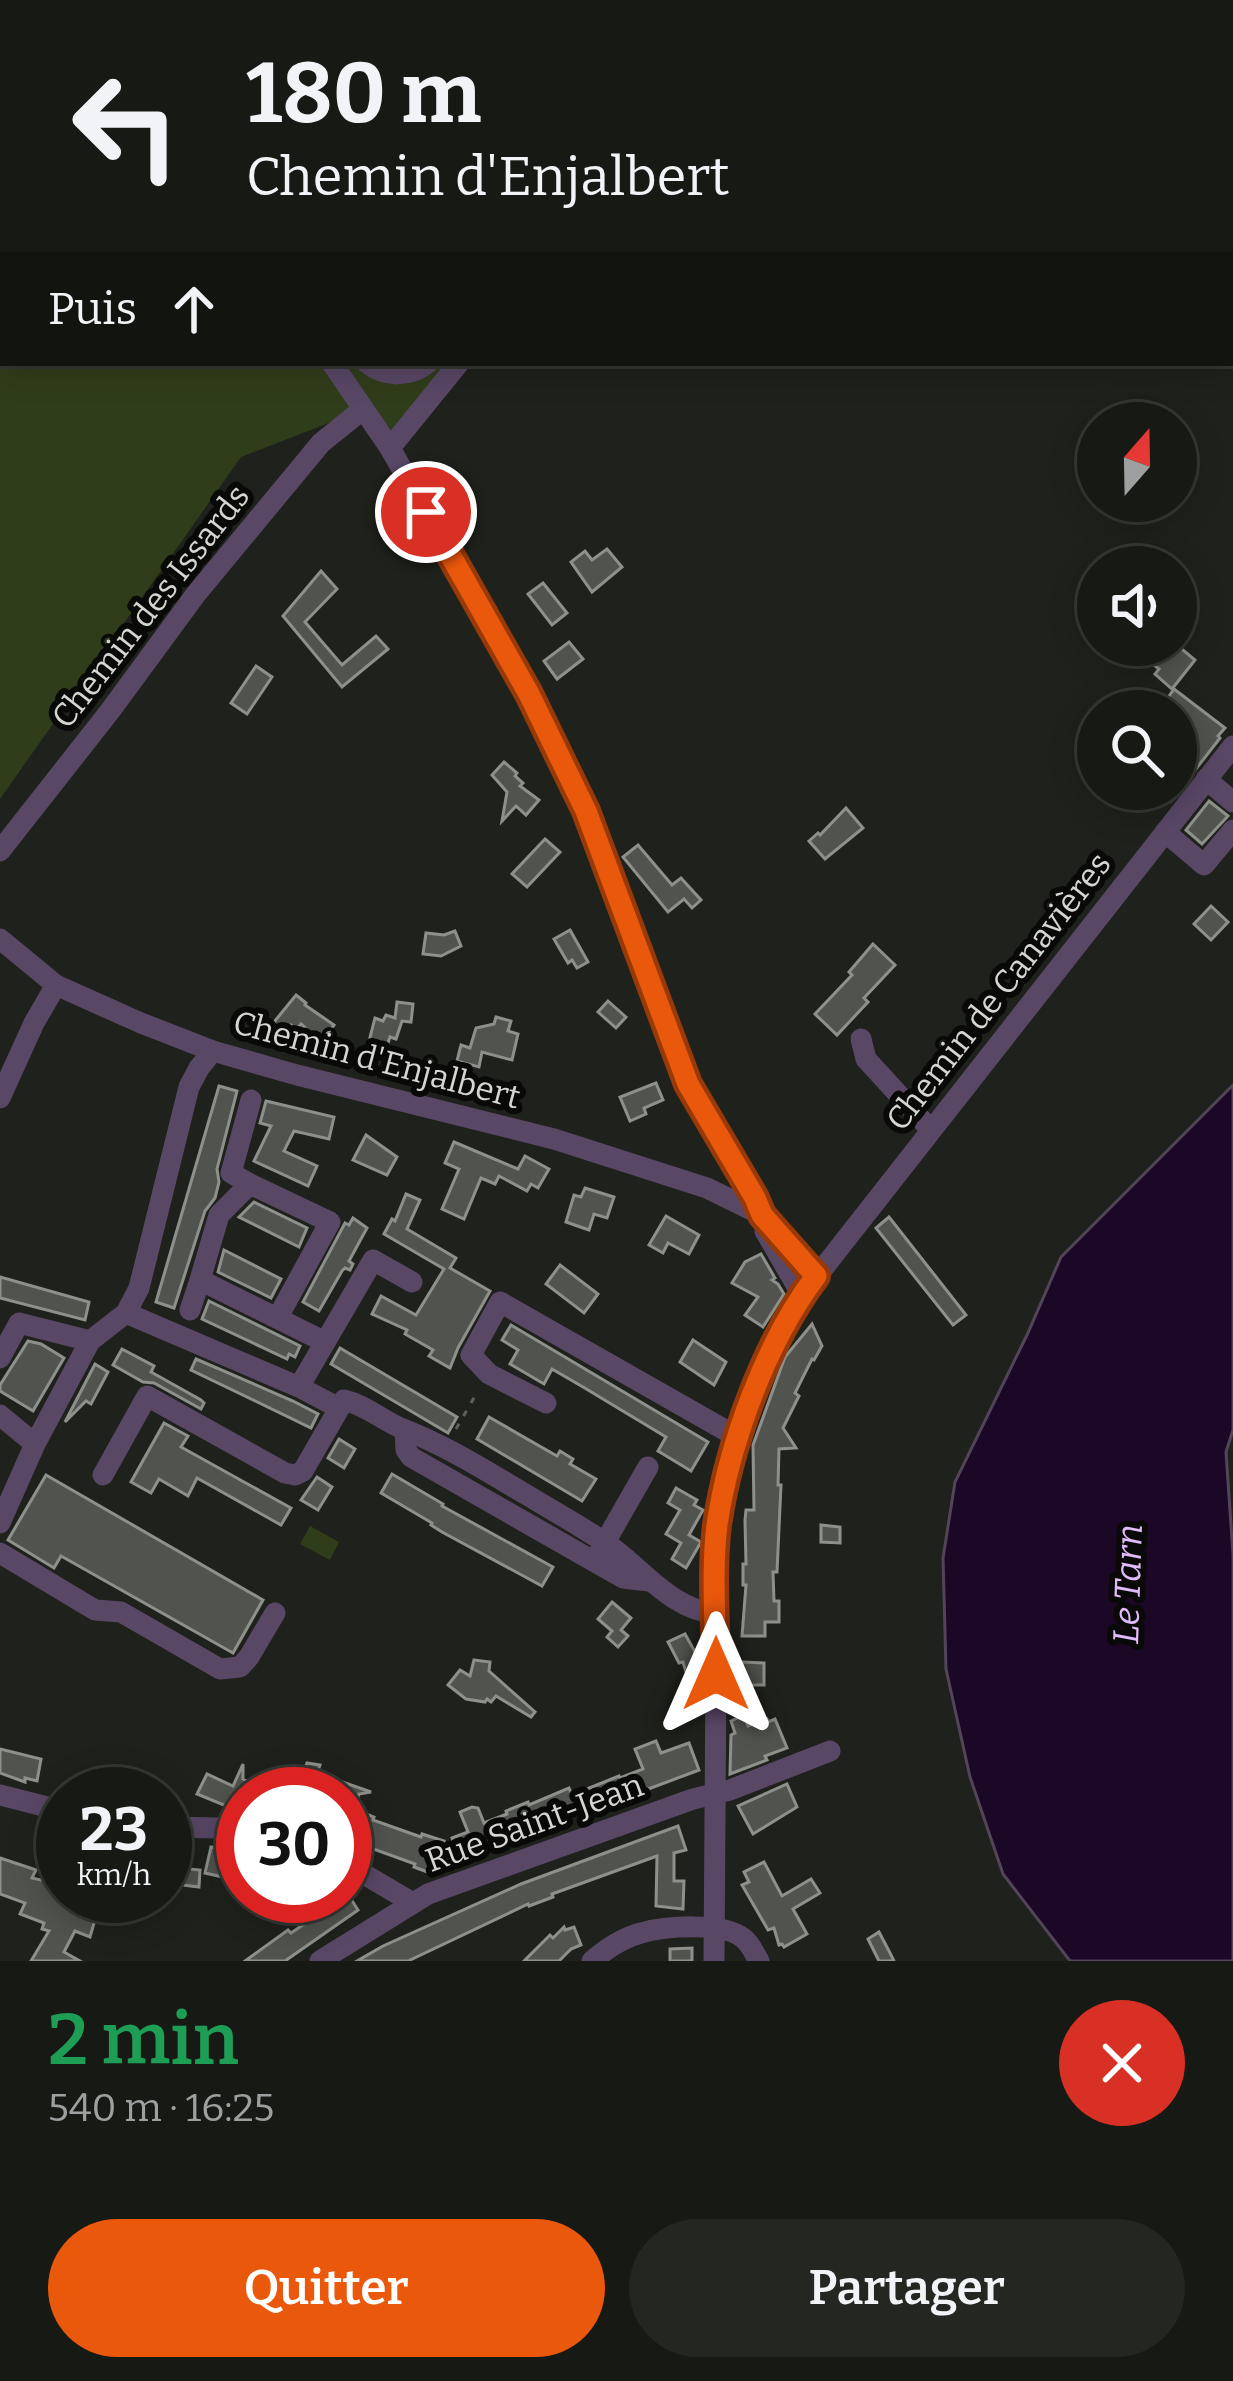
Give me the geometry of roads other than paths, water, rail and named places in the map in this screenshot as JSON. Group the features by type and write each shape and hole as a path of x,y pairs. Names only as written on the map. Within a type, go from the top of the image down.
{"street":[{"path":"334,366 390,448 529,694 576,791 688,1084 755,1198 757,1212 809,1286"},
{"path":"370,366 392,374 424,366"},
{"path":"390,448 457,366"},
{"name":"Chemin des Issards","path":"0,851 210,577 321,443 362,410"},
{"name":"Chemin de Canavières","path":"714,1961 717,1527 762,1370 792,1308 1233,746"},
{"path":"1206,779 1233,802"},
{"path":"1165,832 1204,865 1233,830"},
{"name":"Chemin d'Enjalbert","path":"0,939 56,985 213,1051 554,1139 707,1188 757,1212"},
{"path":"0,1098 56,985"},
{"path":"861,1039 866,1059 931,1130"},
{"path":"0,1523 35,1444 90,1341 126,1313 139,1288 189,1087 213,1051"},
{"path":"251,1100 231,1173 330,1222 278,1317"},
{"path":"190,1310 219,1215 250,1184"},
{"path":"299,1387 373,1260 412,1282"},
{"path":"200,1280 326,1342"},
{"path":"546,1403 489,1375 471,1355 500,1302 739,1438"},
{"path":"126,1313 338,1408"},
{"path":"0,1358 19,1323 90,1341"},
{"path":"103,1475 147,1396 295,1475 302,1471 344,1400 446,1447 599,1552"},
{"path":"0,1415 35,1444"},
{"path":"405,1430 411,1457 599,1552 635,1564 649,1581 692,1607 716,1612"},
{"path":"599,1552 648,1467"},
{"path":"0,1553 95,1610 121,1612 220,1669 239,1667 249,1657 275,1613"},
{"name":"Rue Saint-Jean","path":"320,1961 449,1886 830,1750"},
{"path":"0,1795 36,1804"},
{"path":"372,1878 413,1903"},
{"path":"592,1961 618,1941 644,1931 714,1927 730,1929 748,1940 759,1961"}],"water":[{"name":"Le Tarn","path":"1233,1085 1233,1430 1226,1452 1233,1555 1233,1961 1070,1961 1003,1874 970,1777 946,1669 943,1558 955,1482 1061,1257"}]}
